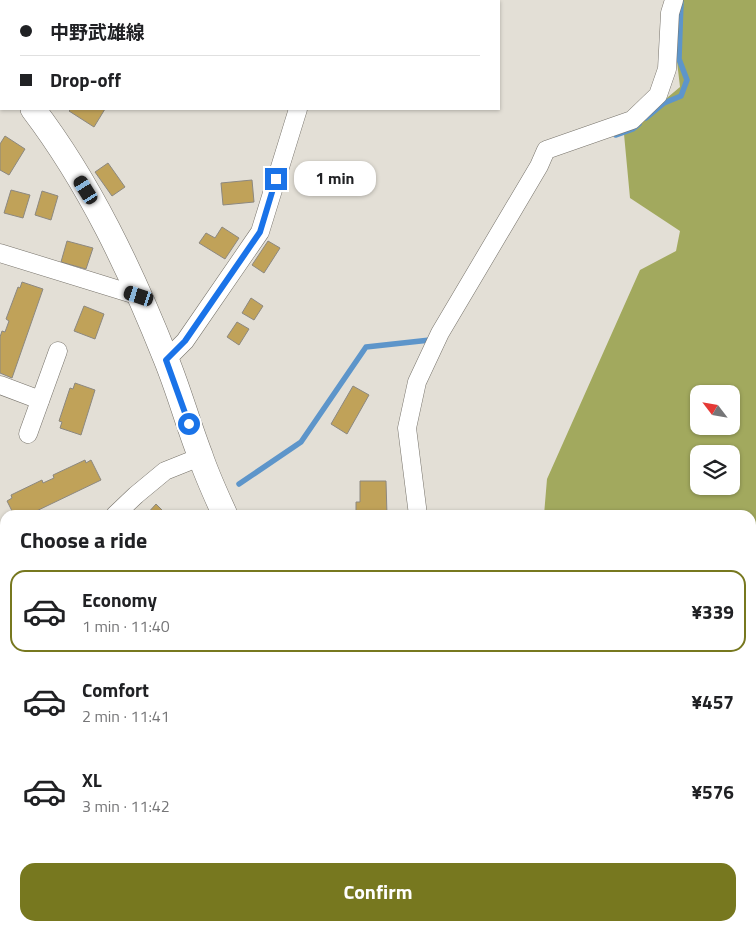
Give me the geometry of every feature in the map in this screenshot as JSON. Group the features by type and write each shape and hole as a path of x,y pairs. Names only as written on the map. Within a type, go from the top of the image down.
{"main road":[{"path":"34,110 52,134 96,204 139,296 166,360 200,456 222,510"}],"street":[{"path":"417,510 407,428 417,382 440,333 542,158 632,120 658,95 667,69 670,14 674,0"},
{"path":"166,360 185,341 260,232 298,110"},
{"path":"1,256 139,296"},
{"path":"28,434 58,351"},
{"path":"0,385 40,400"},
{"path":"120,510 165,471 200,456"}],"green space":[{"path":"680,0 756,0 756,510 544,510 547,479 640,270 676,251 680,231 630,198 624,134 680,87 673,27"}],"building":[{"path":"70,110 104,110 94,127"},
{"path":"5,136 25,149 9,175 0,170 0,144"},
{"path":"108,163 125,187 112,196 95,172"},
{"path":"252,180 254,202 223,205 221,183"},
{"path":"11,190 30,195 23,218 4,213"},
{"path":"42,191 58,196 51,220 35,215"},
{"path":"222,227 239,238 225,259 199,243 206,233 215,238"},
{"path":"67,241 93,248 86,269 61,262"},
{"path":"268,241 280,248 264,273 252,265"},
{"path":"22,282 43,289 12,378 0,373 0,337 2,331 5,332 9,321 6,319 18,287 20,288"},
{"path":"251,298 263,306 254,320 242,313"},
{"path":"84,306 104,314 95,339 74,331"},
{"path":"237,322 249,329 239,345 227,337"},
{"path":"75,383 95,390 81,435 60,428 62,422 59,421 70,388 73,389"},
{"path":"353,386 369,395 347,434 331,424"},
{"path":"85,460 86,463 91,460 101,480 38,510 12,510 7,501 12,498 11,495 42,480 43,483 54,478 53,475"},
{"path":"360,481 386,481 387,510 356,510 356,502 360,502"},
{"path":"156,504 162,510 151,510"}],"waterway":[{"path":"646,118 664,103 681,96 687,80 679,59 681,2"},
{"path":"616,135 633,129 639,124"},
{"path":"239,484 301,442 366,347 430,340 432,337"}],"route":[{"path":"189,424 166,360 185,341 260,232 276,179"}]}
